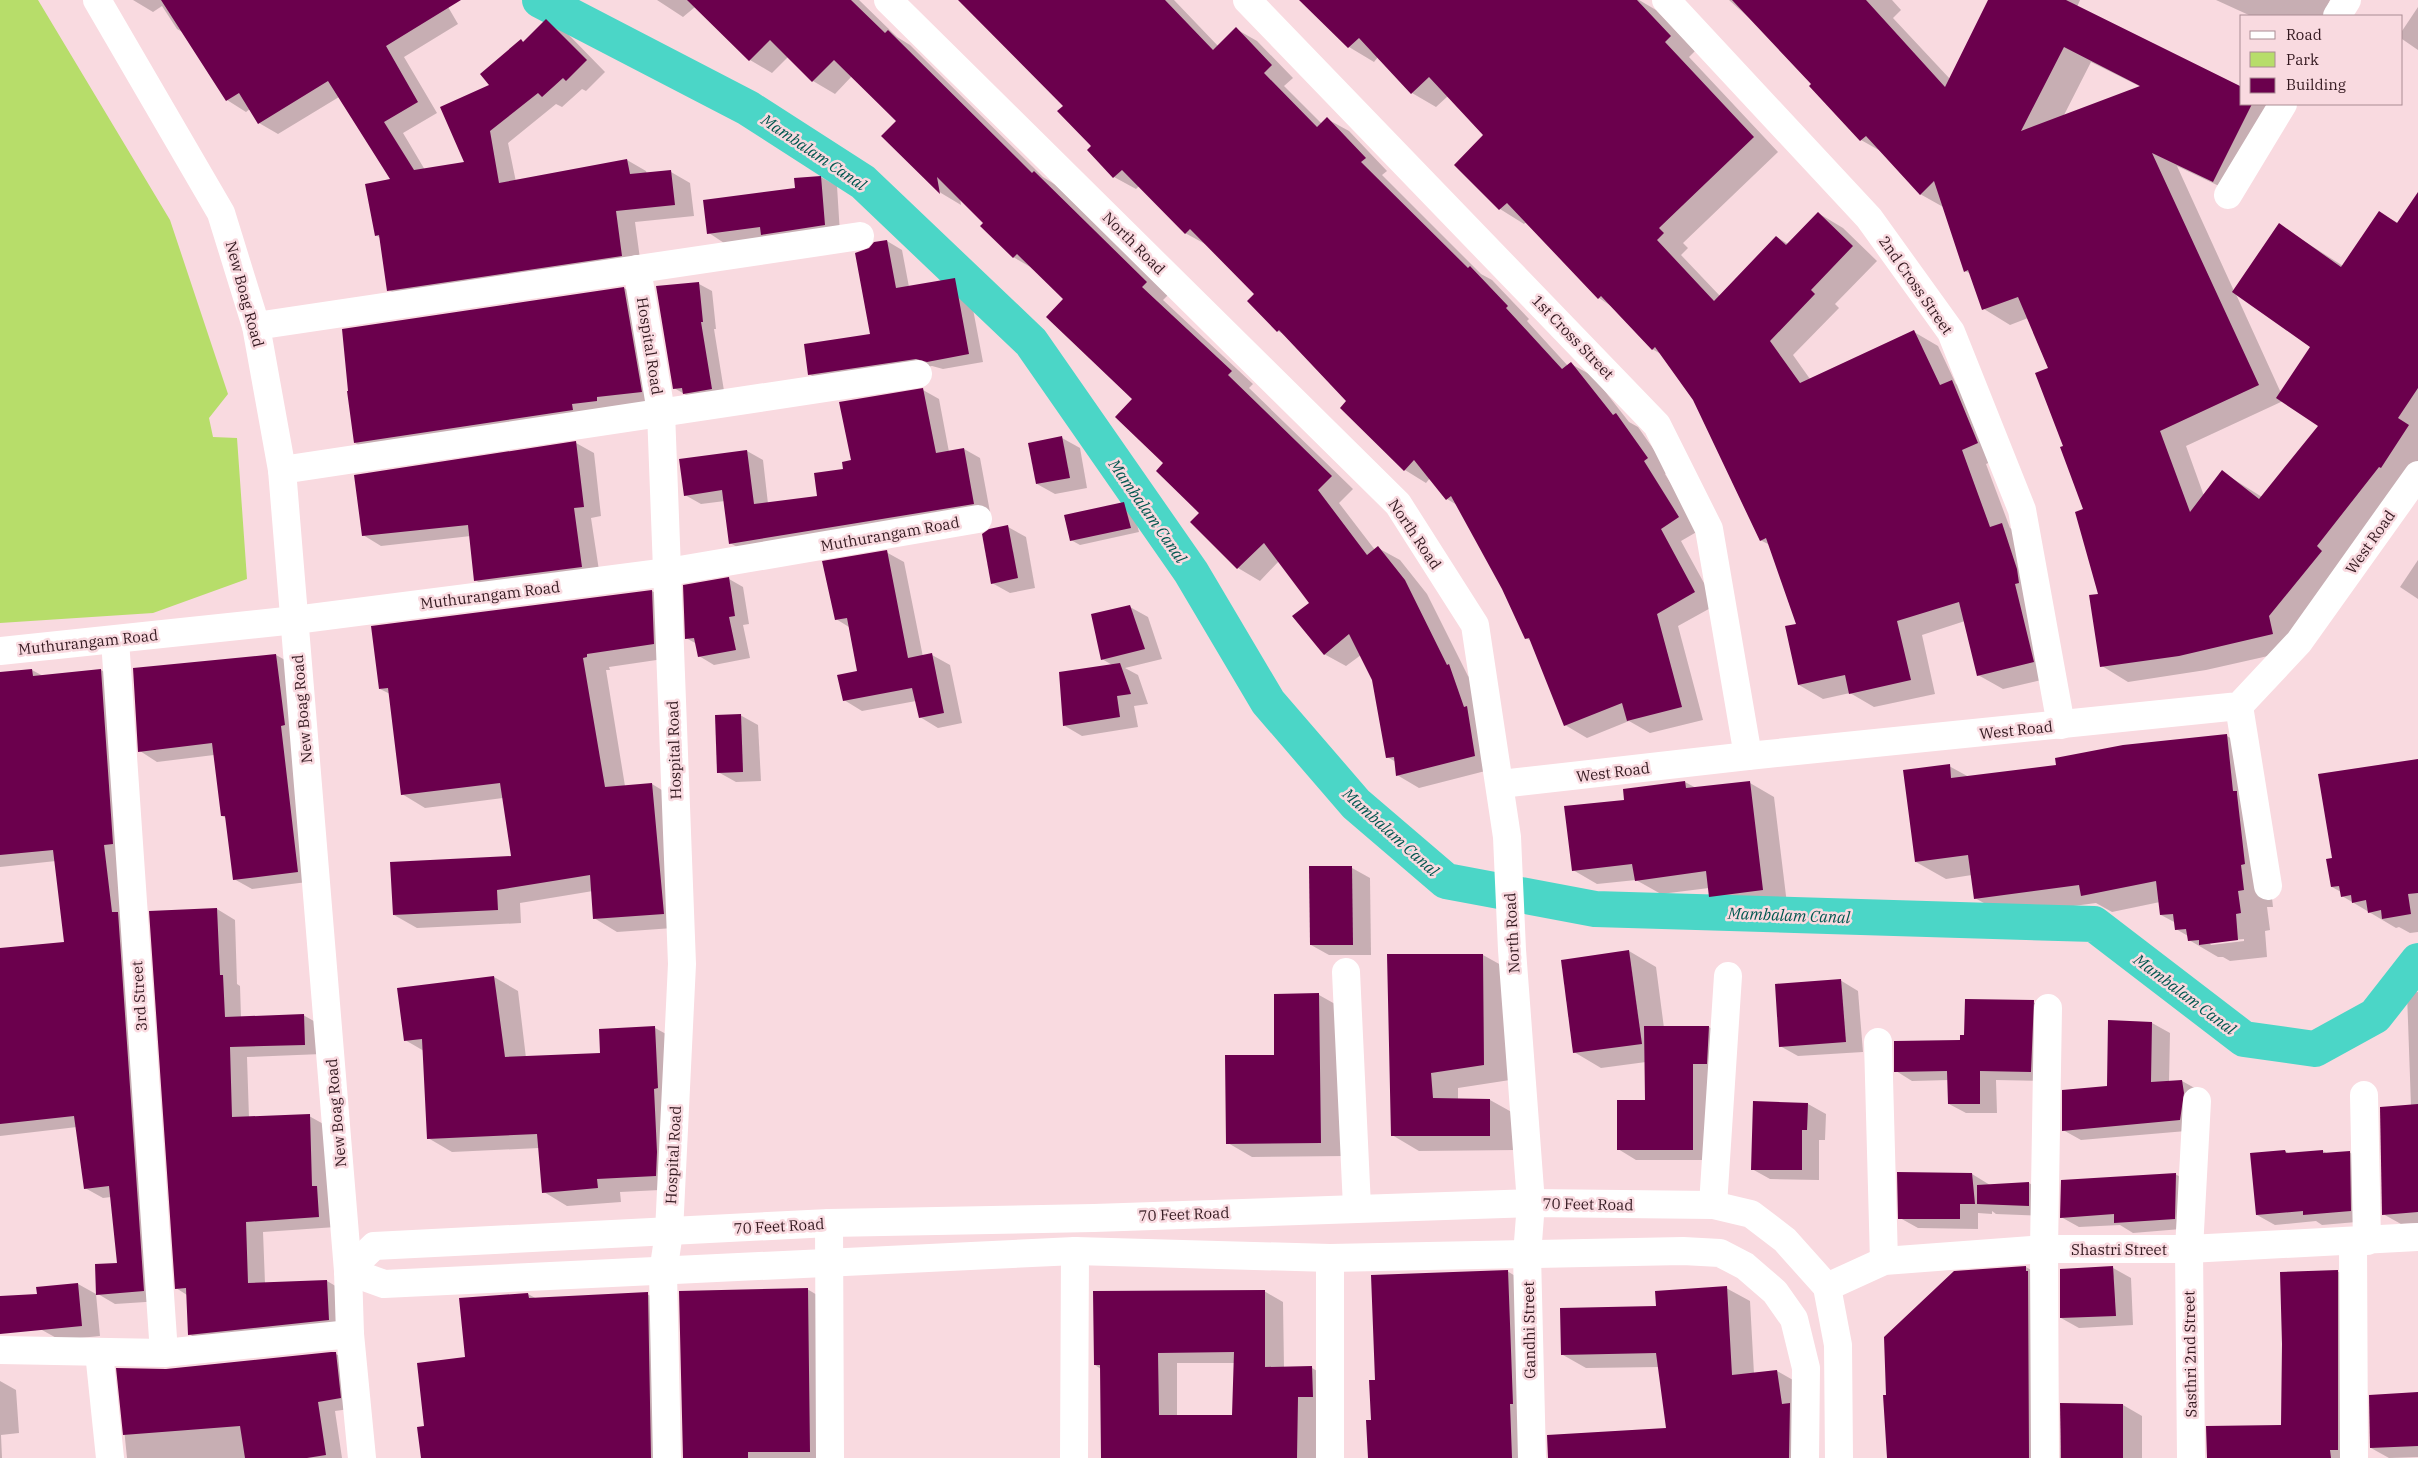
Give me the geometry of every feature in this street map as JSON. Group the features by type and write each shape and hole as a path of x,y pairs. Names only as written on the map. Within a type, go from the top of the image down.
{"street":[{"name":"New Boag Road","path":"98,0 222,213 256,326 282,470 348,1271 350,1334 362,1458"},
{"name":"North Road","path":"888,0 1398,504 1475,625 1501,784 1507,837 1512,950 1531,1203"},
{"name":"1st Cross Street","path":"1247,0 1658,425 1709,529 1748,756"},
{"name":"2nd Cross Street","path":"1666,0 1869,218 1951,332 2022,510 2062,725"},
{"path":"2338,15 2347,0"},
{"path":"2228,195 2282,105"},
{"path":"256,326 860,236"},
{"name":"Hospital Road","path":"637,269 661,412 682,964 669,1232 663,1273"},
{"path":"282,470 918,374"},
{"name":"West Road","path":"1501,784 1748,756 2240,706 2299,642 2418,475"},
{"name":"Muthurangam Road","path":"0,650 115,640 295,620 668,572 978,520"},
{"name":"3rd Street","path":"115,640 164,1353"},
{"path":"2240,706 2268,886"},
{"path":"1346,972 1356,1207"},
{"path":"1713,1205 1728,976"},
{"path":"2045,1458 2044,1248 2048,1008"},
{"path":"1878,1042 1884,1261"},
{"path":"2354,1458 2364,1095"},
{"name":"Sasthri 2nd Street","path":"2191,1458 2189,1249 2197,1100"},
{"name":"70 Feet Road","path":"348,1271 374,1246 829,1223 1094,1218 1356,1207 1531,1203 1713,1205 1751,1214 1785,1240 1827,1287"},
{"name":"Gandhi Street","path":"1531,1203 1527,1255 1532,1458"},
{"path":"829,1223 830,1458"},
{"name":"Shastri Street","path":"1827,1287 1884,1261 2044,1248 2189,1249 2418,1238"},
{"path":"348,1271 384,1284 663,1273 1075,1251 1330,1258 1683,1251 1720,1253 1745,1266 1775,1292 1794,1319 1806,1368 1805,1458"},
{"path":"1074,1458 1075,1251"},
{"path":"1330,1258 1330,1458"},
{"path":"663,1273 667,1458"},
{"path":"1827,1287 1838,1345 1839,1458"},
{"path":"0,1350 164,1353 350,1334"},
{"path":"99,1352 110,1458"}],"green space":[{"path":"0,0 38,0 170,220 228,394 209,418 213,437 237,438 247,579 153,613 0,623"}],"building":[{"path":"161,0 461,0 386,46 418,102 384,122 414,170 464,162 440,107 489,85 480,74 521,39 523,42 546,19 587,60 566,81 563,78 542,97 538,93 490,131 499,183 627,159 630,174 671,170 675,205 616,211 622,256 387,291 379,235 375,236 365,184 390,179 328,81 258,124 239,93 226,101"},
{"path":"687,0 851,0 885,33 888,30 1032,173 1034,171 1147,282 1142,287 1232,371 1228,375 1332,476 1318,490 1367,555 1378,546 1405,580 1447,665 1449,664 1464,707 1467,706 1475,756 1396,776 1394,757 1386,758 1372,680 1349,634 1324,655 1292,616 1309,603 1264,543 1237,569 1190,522 1199,513 1156,471 1163,463 1115,417 1132,399 1046,317 1063,299 1017,254 1013,258 980,226 983,223 937,177 940,194 881,136 896,121 834,60 812,82 770,40 749,61"},
{"path":"958,0 1165,0 1213,50 1236,27 1272,65 1264,73 1317,127 1327,117 1366,158 1361,162 1468,268 1470,266 1508,306 1506,308 1562,369 1571,362 1613,415 1616,413 1648,458 1644,461 1679,517 1661,529 1695,592 1657,614 1682,707 1627,721 1622,703 1564,726 1529,638 1525,639 1502,589 1451,496 1446,500 1414,460 1404,471 1340,408 1346,401 1279,330 1277,332 1247,301 1254,294 1190,229 1185,234 1122,170 1113,178 1087,150 1091,146 1057,111 1063,106"},
{"path":"1299,0 1637,0 1671,36 1665,42 1754,137 1659,228 1664,233 1657,240 1714,301 1776,236 1786,245 1818,212 1853,246 1811,290 1815,294 1770,341 1800,383 1914,330 1940,385 1952,380 1978,443 1962,450 1990,527 2002,523 2017,569 2019,583 2015,584 2034,662 1977,676 1959,602 1897,621 1911,680 1849,694 1845,675 1798,685 1785,626 1796,624 1766,538 1760,541 1693,400 1655,347 1652,350 1601,296 1598,299 1507,203 1499,210 1454,165 1483,135 1429,77 1411,94 1359,38 1348,48"},
{"path":"1732,0 1866,0 1945,87 1988,0 2066,0 2240,86 2240,105 2252,105 2213,182 2152,153 2259,385 2160,431 2190,512 2222,470 2259,499 2318,426 2276,398 2310,347 2232,292 2279,223 2341,267 2379,211 2397,223 2418,192 2418,388 2398,418 2409,425 2381,468 2379,467 2317,546 2322,551 2269,616 2273,634 2179,656 2100,667 2089,595 2098,594 2075,512 2083,509 2060,447 2063,446 2035,373 2048,368 2018,297 1982,310 1968,270 1964,272 1934,181 1920,195 1866,136 1860,141 1809,86 1811,84","holes":["2064,47 2140,86 2021,131"]},
{"path":"821,176 825,225 761,235 760,227 707,234 703,200 795,188 794,178"},
{"path":"887,240 896,288 955,278 969,354 927,362 916,359 808,375 804,344 870,334 855,253 869,248 874,242"},
{"path":"699,282 703,322 701,322 712,389 683,394 682,388 673,389 656,286"},
{"path":"624,287 642,392 597,397 597,401 572,404 573,410 354,443 347,391 342,329"},
{"path":"923,388 936,453 964,448 974,504 729,544 722,490 684,496 679,459 747,450 754,504 817,496 814,473 843,469 842,462 851,460 839,402"},
{"path":"1062,436 1070,478 1036,484 1028,443"},
{"path":"576,441 584,507 574,508 582,567 474,581 468,525 362,536 354,475"},
{"path":"1124,502 1131,528 1070,541 1064,515"},
{"path":"1008,525 1018,578 991,584 982,534 989,529"},
{"path":"887,550 908,658 932,653 944,713 919,718 912,688 843,701 837,675 857,671 847,618 835,620 822,561"},
{"path":"729,577 735,616 729,617 736,650 698,657 694,638 685,639 683,585"},
{"path":"652,590 654,644 587,654 587,657 583,658 605,787 652,783 664,914 593,919 590,875 497,890 498,910 393,915 390,862 511,856 500,783 401,795 388,688 379,689 371,626"},
{"path":"1130,605 1145,649 1101,660 1091,614"},
{"path":"276,654 285,725 281,726 298,872 233,880 225,816 221,816 212,743 138,752 133,668"},
{"path":"1120,663 1131,694 1117,696 1120,717 1063,726 1059,672"},
{"path":"32,669 33,676 101,669 113,844 104,845 112,912 118,912 144,1291 96,1295 95,1264 117,1263 109,1186 84,1189 74,1116 0,1124 0,948 64,942 53,850 0,855 0,672"},
{"path":"741,714 743,772 717,773 715,715"},
{"path":"2227,734 2233,791 2237,791 2245,864 2241,865 2244,890 2238,891 2241,913 2236,914 2238,940 2199,945 2199,940 2188,941 2186,929 2175,930 2173,914 2160,915 2156,881 2081,896 2079,885 1974,899 1968,855 1915,862 1903,770 1950,764 1951,778 2056,765 2055,758 2123,745"},
{"path":"2418,759 2418,893 2408,894 2411,914 2382,919 2381,910 2368,913 2366,900 2352,903 2351,895 2341,897 2339,886 2331,887 2326,859 2332,858 2318,774"},
{"path":"1685,781 1686,788 1750,781 1763,890 1709,897 1706,871 1635,881 1632,864 1572,871 1564,806 1624,800 1623,789"},
{"path":"1309,866 1352,866 1353,945 1310,945"},
{"path":"217,908 220,975 223,975 225,1017 304,1014 305,1045 230,1047 232,1117 310,1114 312,1186 317,1186 319,1217 246,1222 248,1283 327,1280 329,1320 188,1335 186,1288 175,1289 149,911"},
{"path":"1629,950 1642,1044 1573,1053 1561,960"},
{"path":"1387,954 1483,954 1484,1065 1431,1073 1433,1098 1490,1099 1490,1136 1391,1136"},
{"path":"494,976 505,1057 600,1053 599,1029 655,1026 658,1088 654,1089 657,1152 656,1176 597,1179 598,1188 542,1193 537,1134 427,1139 422,1039 404,1041 397,988"},
{"path":"1841,979 1846,1042 1779,1047 1775,984"},
{"path":"1319,993 1321,1143 1226,1144 1225,1055 1274,1055 1274,994"},
{"path":"1965,999 2034,1000 2031,1072 1980,1071 1980,1104 1948,1104 1947,1071 1894,1072 1894,1041 1960,1040 1960,1035 1964,1035"},
{"path":"2108,1020 2152,1022 2151,1082 2182,1080 2184,1093 2180,1120 2062,1131 2062,1090 2107,1086"},
{"path":"1644,1026 1709,1026 1707,1064 1693,1064 1693,1150 1617,1150 1617,1100 1645,1100"},
{"path":"1753,1101 1808,1103 1807,1130 1802,1130 1802,1170 1751,1170"},
{"path":"2418,1104 2418,1212 2382,1215 2380,1107"},
{"path":"2285,1150 2286,1153 2323,1150 2323,1153 2350,1151 2351,1211 2303,1215 2303,1211 2256,1215 2250,1153"},
{"path":"1897,1172 1972,1173 1975,1204 1960,1204 1960,1219 1898,1219"},
{"path":"2176,1173 2175,1219 2114,1223 2114,1214 2060,1218 2061,1180"},
{"path":"2029,1182 2029,1206 1977,1204 1977,1185"},
{"path":"2026,1266 2026,1271 2028,1271 2029,1458 1887,1458 1883,1395 1886,1395 1884,1337 1954,1271"},
{"path":"2113,1266 2116,1316 2060,1318 2060,1269"},
{"path":"1508,1270 1513,1404 1510,1404 1512,1458 1368,1458 1366,1420 1371,1420 1369,1380 1375,1380 1371,1275"},
{"path":"2338,1270 2338,1450 2330,1450 2331,1458 2207,1458 2206,1426 2281,1425 2282,1344 2280,1272"},
{"path":"78,1283 82,1326 0,1334 0,1296 37,1294 36,1287"},
{"path":"1727,1286 1732,1375 1777,1370 1782,1404 1790,1403 1789,1458 1548,1458 1547,1435 1666,1428 1656,1353 1561,1355 1560,1308 1656,1306 1655,1291"},
{"path":"808,1288 810,1452 748,1452 748,1458 683,1458 679,1291"},
{"path":"1265,1290 1265,1367 1312,1366 1313,1397 1298,1397 1297,1458 1101,1458 1100,1365 1094,1365 1093,1291","holes":["1234,1352 1232,1415 1159,1415 1158,1353"]},
{"path":"648,1292 651,1458 421,1458 417,1427 424,1426 417,1363 465,1357 459,1298 528,1293 529,1298"},
{"path":"336,1352 341,1398 318,1402 326,1455 307,1458 245,1458 240,1426 123,1435 116,1368 166,1369"},
{"path":"2418,1392 2418,1446 2370,1448 2369,1395"},
{"path":"2060,1403 2123,1404 2123,1458 2061,1458"}],"waterway":[{"name":"Mambalam Canal","path":"540,0 748,108 863,182 1031,342 1191,572 1268,702 1356,804 1446,881 1595,909 2094,924 2244,1039 2315,1049 2375,1016 2418,961"}]}
